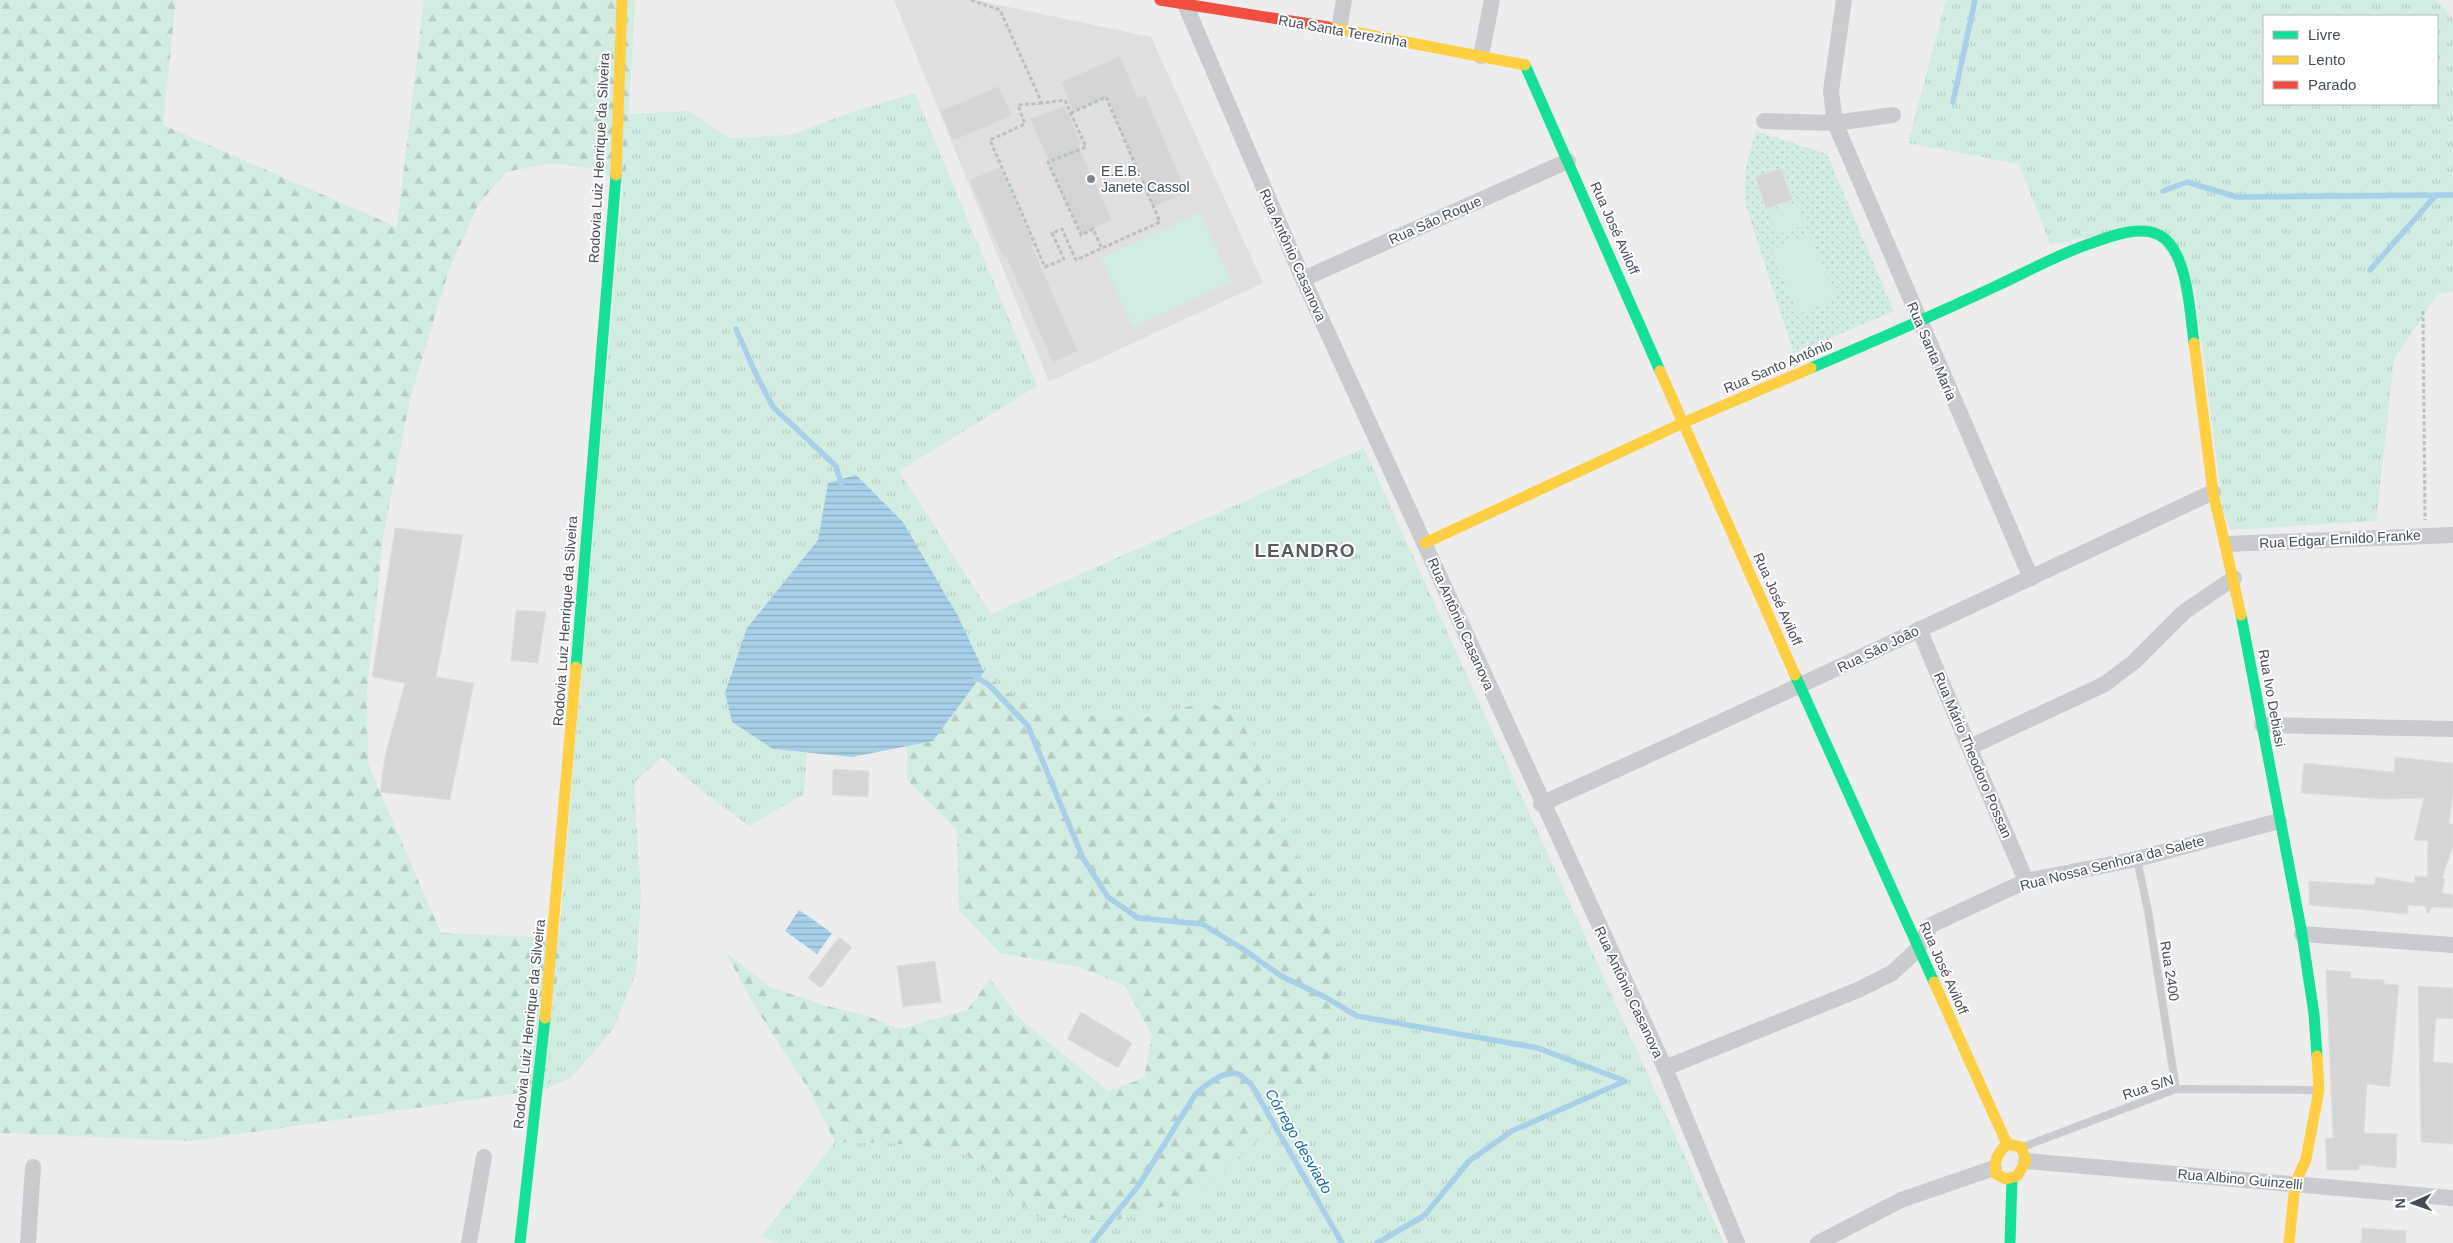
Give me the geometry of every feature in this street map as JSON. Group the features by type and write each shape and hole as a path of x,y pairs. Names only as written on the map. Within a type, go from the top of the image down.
{"street":[{"name":"Rodovia Luiz Henrique da Silveira","path":"520,1243 540,1078 570,746 602,329 614,202 622,0"},
{"name":"Rua Santa Terezinha","path":"1160,0 1186,2 1525,64"},
{"path":"1339,29 1344,0"},
{"path":"1482,56 1492,0"},
{"name":"Rua Santa Maria","path":"1844,0 1830,91 1835,123 1919,322 2031,578"},
{"name":"Rua Antônio Casanova","path":"1186,2 1303,280 1425,543 1541,804 1664,1068 1737,1243"},
{"name":"Rua José Aviloff","path":"1525,64 1685,422 1800,687 2007,1144"},
{"path":"1764,121 1835,123 1893,115"},
{"name":"Rua São Roque","path":"1303,280 1568,161"},
{"name":"Rua Santo Antônio","path":"1425,543 1685,422 1919,322 2092,242 2123,234 2148,231"},
{"name":"Rua Ivo Debiasi","path":"2148,231 2160,235 2169,244 2180,262 2188,296 2214,492 2234,578 2302,934 2314,1014 2319,1090 2306,1159 2295,1184 2289,1243"},
{"name":"Rua São João","path":"1541,804 1800,687 1919,629 2214,492"},
{"name":"Rua Edgar Ernildo Franke","path":"2227,544 2453,535"},
{"path":"1970,747 2105,684 2135,661 2184,612 2234,578"},
{"name":"Rua Mário Theodoro Possan","path":"1919,629 2026,881"},
{"path":"2262,725 2453,729"},
{"name":"Rua Nossa Senhora da Salete","path":"1664,1068 1858,990 1892,973 1918,949 1931,925 2026,881 2137,859 2279,821"},
{"path":"2302,934 2453,945"},
{"path":"2007,1144 2014,1144 2024,1154 2021,1172 2012,1178 2006,1179 1999,1176 1994,1168 1997,1155 2007,1144"},
{"name":"Rua Albino Guinzelli","path":"2024,1154 2295,1184 2453,1198"},
{"path":"469,1243 484,1157"},
{"path":"28,1243 33,1167"},
{"path":"1818,1243 1900,1200 1994,1168"},
{"path":"2010,1243 2012,1178"}],"lane":[{"name":"Rua 2400","path":"2137,859 2148,911 2176,1089"},
{"name":"Rua S/N","path":"2024,1154 2176,1089 2319,1090"}],"path":[{"path":"971,0 1000,10 1042,103"},
{"path":"1071,113 1106,98 1160,222 1102,249 1076,260 1062,229 1052,233 1064,259 1046,268 1000,167 990,140 1025,124 1018,105 1065,100 1086,147 1048,162 1081,234 1093,229 1102,249"},
{"path":"2423,311 2425,536"}],"shaded area":[{"name":"E.E.B. Janete Cassol","path":"894,0 975,0 1151,37 1263,283 1049,382"}],"green space":[{"path":"0,0 176,0 163,125 397,227 424,0 635,0 625,184 597,169 552,163 506,172 478,205 449,270 410,399 383,537 367,692 368,764 441,933 561,938 546,1089 192,1141 0,1133"},
{"path":"1946,0 2437,0 2453,19 2453,291 2437,295 2394,360 2376,521 2230,530 2223,510 2195,290 2149,227 2050,244 2019,164 1908,143"},
{"path":"915,93 1037,386 899,471 991,614 1364,448 1724,1243 778,1243 762,1236 835,1142 890,1143 963,1151 1036,1216 1192,1198 1288,1113 1327,1066 1341,1008 1339,947 1313,896 1241,718 1208,701 1144,718 1065,715 1009,693 984,672 958,616 903,522 828,484 818,540 747,628 773,749 807,753 804,794 749,826 701,790 662,757 634,783 641,895 636,973 614,1028 572,1077 546,1089 629,114 689,111 729,138 791,135 858,110"},
{"path":"1756,131 1827,154 1894,311 1794,354 1745,203 1746,165"},
{"path":"1797,203 1805,225 1776,235 1768,213"},
{"path":"1200,212 1232,282 1133,327 1101,258"},
{"path":"1809,233 1837,298 1798,314 1771,250"},
{"path":"984,672 1009,693 1065,715 1144,718 1208,701 1241,718 1313,896 1339,947 1341,1008 1327,1066 1288,1113 1193,1198 1113,1221 1036,1216 963,1151 890,1143 835,1142 811,1093 755,1007 726,953 770,987 831,1007 865,1015 900,1029 967,1010 990,979 1020,1019 1108,1091 1144,1078 1152,1035 1125,986 1079,967 1000,953 959,910 957,830 907,780 907,746 933,741"}],"water":[{"path":"856,475 903,522 958,616 984,672 933,741 852,757 773,749 732,722 725,693 747,628 818,540 828,483"},
{"path":"799,910 832,933 817,954 785,931"}],"building":[{"path":"1120,56 1138,98 1145,94 1187,193 1153,207 1107,97 1073,112 1061,82"},
{"path":"999,86 1012,116 953,141 940,111"},
{"path":"1065,105 1081,143 1078,145 1112,220 1081,235 1030,119"},
{"path":"1000,167 1078,351 1053,363 1006,257 1003,258 969,180"},
{"path":"1781,168 1792,200 1766,209 1755,177"},
{"path":"395,528 463,535 436,677 474,683 450,800 380,792 385,756 405,683 372,677"},
{"path":"516,610 546,612 538,663 511,661"},
{"path":"2395,757 2453,763 2453,793 2449,824 2453,824 2453,846 2442,878 2445,879 2442,893 2453,895 2453,908 2432,907 2429,913 2426,913 2426,906 2408,905 2408,914 2309,905 2309,881 2374,885 2376,877 2414,883 2415,876 2427,877 2428,841 2414,840 2424,798 2383,799 2301,793 2304,763 2394,772"},
{"path":"833,769 869,771 868,797 832,795"},
{"path":"839,937 852,947 821,988 808,978"},
{"path":"935,961 941,1002 903,1007 897,966"},
{"path":"2326,970 2351,972 2350,978 2384,980 2384,984 2399,985 2390,1087 2367,1084 2364,1133 2397,1134 2396,1168 2359,1165 2359,1170 2327,1170 2325,1138 2333,1138"},
{"path":"2418,986 2453,988 2453,1019 2436,1018 2433,1062 2453,1063 2453,1144 2421,1142"},
{"path":"1081,1012 1132,1043 1118,1068 1067,1039"},
{"path":"2362,1228 2406,1231 2406,1243 2361,1243"}],"waterway":[{"path":"1953,102 1975,0"},
{"path":"2163,191 2187,182 2237,197 2453,195"},
{"path":"2370,270 2436,195"},
{"path":"736,329 773,407 836,466 842,486"},
{"path":"973,675 989,685 1028,726 1083,858 1108,897 1138,918 1202,924 1243,949 1281,976 1327,998 1357,1016 1538,1048 1625,1081"},
{"name":"Córrego desviado","path":"1092,1243 1139,1185 1195,1095 1214,1080 1232,1073 1238,1074 1251,1084 1342,1243"},
{"path":"1377,1243 1424,1216 1469,1161 1512,1131 1625,1081"}],"traffic: fast":[{"path":"1525,65 1660,371"},
{"path":"576,667 616,175"},
{"path":"1811,368 1947,309 2079,247 2108,237 2134,231 2151,232 2159,235 2169,243 2176,254 2186,284 2194,343"},
{"path":"2241,615 2302,934 2314,1014 2317,1056"},
{"path":"1795,675 1934,982"},
{"path":"520,1243 545,1018"},
{"path":"2010,1243 2012,1178"}],"traffic: slow":[{"path":"616,175 622,0"},
{"path":"1328,27 1525,65"},
{"path":"2194,343 2213,492 2241,615"},
{"path":"1425,543 1685,422 1811,368"},
{"path":"1660,371 1795,675"},
{"path":"545,1018 576,667"},
{"path":"1934,982 2007,1144"},
{"path":"2289,1243 2295,1184 2306,1159 2319,1090 2317,1056"},
{"path":"2007,1144 2021,1147 2026,1161 2017,1176 2006,1179 1996,1174 1995,1165 1999,1154 2007,1144"}],"traffic: jam":[{"path":"1160,0 1328,27"}],"place":[{"name":"E.E.B. Janete Cassol","path":"1091,179"}],"district":[{"name":"LEANDRO","path":"1305,550"}]}
